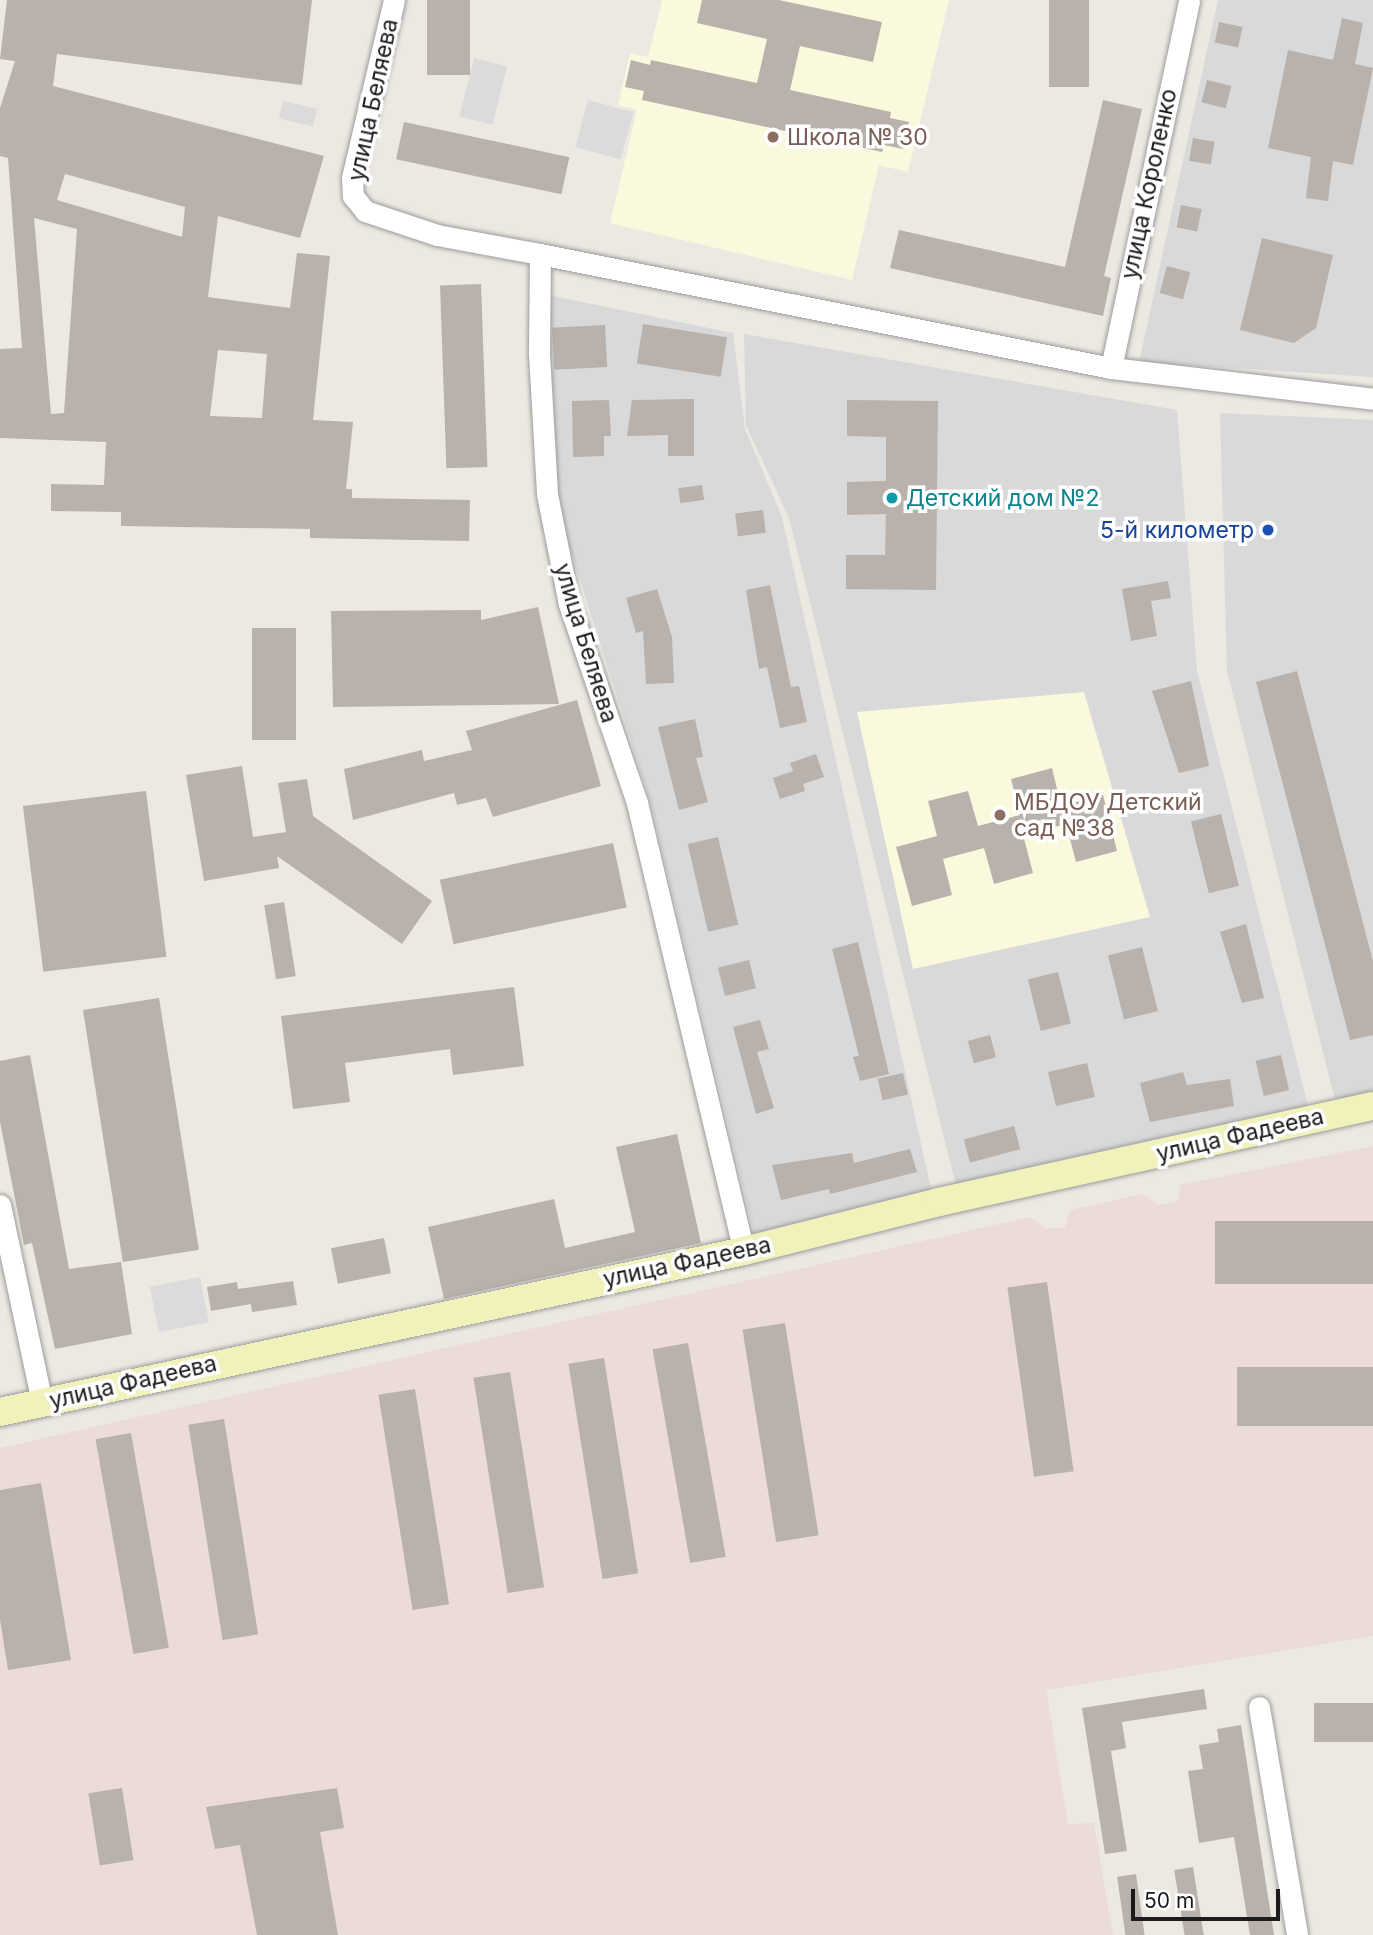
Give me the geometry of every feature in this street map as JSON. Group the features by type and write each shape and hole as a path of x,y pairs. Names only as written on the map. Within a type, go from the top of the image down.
{"main road":[{"name":"улица Фадеева","path":"0,1412 744,1251 939,1202 1373,1106"}],"street":[{"name":"улица Беляева","path":"394,0 352,178 353,196 365,211 437,235 540,254 538,354 547,494 569,604 637,803 744,1251"},
{"name":"улица Короленко","path":"1111,368 1189,0"},
{"path":"540,254 1111,368 1373,399"},
{"path":"0,1205 42,1403"},
{"path":"1259,1707 1297,1935"}],"shaded area":[{"name":"Школа № 30","path":"662,0 949,0 908,172 879,165 852,280 610,223 637,110 618,105 630,53 648,57"},
{"path":"1218,0 1373,0 1373,377 1139,362"},
{"path":"474,58 507,66 492,124 459,116"},
{"path":"588,100 633,112 621,159 575,147"},
{"path":"283,101 317,109 313,126 279,119"},
{"path":"548,295 733,333 745,429 782,517 933,1198 755,1237 650,800 559,514"},
{"path":"744,334 1177,410 1197,671 1310,1113 957,1189 789,518 746,425"},
{"path":"1220,413 1373,420 1373,1095 1336,1104 1227,671"},
{"name":"МБДОУ Детский сад №38","path":"1084,692 1150,917 913,969 857,712"},
{"path":"1373,1146 1373,1636 1046,1690 1068,1824 1094,1823 1113,1935 0,1935 0,1448 1030,1217 1047,1229 1065,1227 1070,1210 1143,1194 1159,1205 1178,1201 1180,1185"},
{"path":"200,1277 209,1322 159,1332 150,1287"}],"building":[{"path":"7,0 312,0 302,85 57,54 53,86 324,156 300,238 218,216 208,297 290,308 297,253 330,256 313,420 353,422 346,489 352,489 352,498 470,500 469,541 310,538 310,529 121,526 121,512 51,511 51,484 104,485 106,442 0,438 0,349 22,348 8,158 0,156 0,108 15,61 0,59","holes":["65,174 185,207 182,237 57,200","34,218 77,229 64,413 51,414","218,350 267,354 262,418 210,416"]},
{"path":"427,0 470,0 470,75 427,75"},
{"path":"702,0 779,0 882,22 873,62 800,46 790,90 891,112 890,118 909,122 903,149 884,145 882,152 642,100 644,91 625,87 631,60 650,65 651,60 757,83 767,39 697,23"},
{"path":"1049,0 1089,0 1089,87 1049,87"},
{"path":"1342,18 1363,23 1355,64 1373,68 1353,165 1333,161 1328,201 1306,198 1311,157 1268,148 1288,50 1333,60"},
{"path":"1219,22 1242,27 1238,48 1215,43"},
{"path":"1207,80 1231,86 1226,108 1201,102"},
{"path":"1103,100 1142,109 1104,276 1111,278 1103,316 890,268 899,230 1065,267"},
{"path":"404,122 569,157 561,194 396,159"},
{"path":"1193,138 1215,142 1211,164 1189,161"},
{"path":"1181,205 1202,209 1197,232 1177,228"},
{"path":"1262,238 1333,255 1316,328 1294,343 1240,330"},
{"path":"1167,266 1190,272 1183,299 1160,293"},
{"path":"481,284 487,467 446,468 440,285"},
{"path":"643,324 727,337 721,377 637,364"},
{"path":"605,325 607,367 554,370 552,328"},
{"path":"694,399 694,456 668,456 668,435 627,436 632,400"},
{"path":"609,400 611,436 604,436 604,456 573,457 572,401"},
{"name":"Детский дом №2","path":"847,400 938,401 936,590 846,589 846,555 885,555 886,514 847,515 847,482 886,481 886,437 847,436"},
{"path":"702,485 704,500 680,503 678,488"},
{"path":"763,510 766,533 738,536 735,513"},
{"path":"1168,581 1171,598 1151,601 1157,636 1131,641 1122,589"},
{"path":"770,585 791,687 799,686 807,722 780,728 767,667 759,669 746,590"},
{"path":"657,589 672,637 674,683 646,684 643,631 636,633 626,598"},
{"path":"538,607 559,704 333,707 331,611 481,610 481,620"},
{"path":"252,628 296,628 296,740 252,740"},
{"path":"1297,671 1373,961 1373,1035 1350,1040 1256,682"},
{"path":"1191,681 1209,766 1179,773 1152,691"},
{"path":"577,700 601,786 493,817 486,798 457,805 454,793 353,820 344,769 422,750 424,761 472,750 466,731"},
{"path":"695,719 703,757 696,758 708,802 679,810 658,727"},
{"path":"816,754 824,777 803,784 805,791 780,799 773,778 793,771 790,763"},
{"path":"242,766 253,837 286,832 278,783 307,779 313,816 432,901 402,944 277,856 279,868 204,881 186,775"},
{"path":"1052,768 1061,806 1103,795 1117,851 1076,862 1066,824 1023,835 1033,873 994,884 984,848 943,859 952,895 912,906 896,847 937,836 928,801 968,791 978,826 1020,815 1011,779"},
{"path":"146,791 166,957 43,972 23,806"},
{"path":"1221,814 1239,886 1209,893 1191,821"},
{"path":"718,837 738,925 708,932 688,844"},
{"path":"613,843 627,908 454,944 440,880"},
{"path":"284,902 296,976 276,979 264,905"},
{"path":"1246,924 1264,998 1242,1003 1220,932"},
{"path":"858,942 889,1074 860,1081 853,1057 859,1056 832,949"},
{"path":"1142,947 1158,1011 1124,1020 1108,955"},
{"path":"749,960 756,988 725,996 718,968"},
{"path":"1058,972 1071,1023 1041,1031 1028,979"},
{"path":"514,987 524,1066 453,1075 450,1049 345,1063 350,1102 293,1109 281,1016"},
{"path":"159,998 199,1250 123,1262 83,1010"},
{"path":"760,1020 769,1049 757,1052 774,1108 756,1114 733,1027"},
{"path":"990,1035 996,1057 974,1063 968,1041"},
{"path":"30,1055 69,1269 121,1262 132,1334 55,1349 32,1243 24,1245 0,1122 0,1061"},
{"path":"1281,1055 1289,1090 1264,1096 1256,1061"},
{"path":"1087,1063 1095,1097 1056,1106 1048,1072"},
{"path":"1183,1072 1187,1085 1230,1079 1234,1106 1150,1122 1140,1083"},
{"path":"903,1073 908,1094 883,1100 878,1079"},
{"path":"1014,1126 1020,1149 970,1163 964,1139"},
{"path":"677,1134 701,1243 444,1299 428,1227 554,1199 565,1248 635,1232 616,1147"},
{"path":"910,1149 917,1172 830,1194 829,1189 781,1200 772,1165 852,1153 854,1163"},
{"path":"1215,1221 1373,1221 1373,1284 1215,1284"},
{"path":"384,1238 391,1273 338,1284 331,1248"},
{"path":"293,1281 297,1305 252,1312 251,1304 211,1311 207,1287 237,1282 238,1289"},
{"path":"1047,1282 1074,1471 1034,1477 1007,1288"},
{"path":"785,1323 819,1535 776,1542 743,1330"},
{"path":"688,1343 726,1557 690,1563 653,1349"},
{"path":"604,1358 638,1573 603,1579 568,1364"},
{"path":"1237,1367 1373,1367 1373,1426 1237,1426"},
{"path":"510,1372 544,1587 508,1593 473,1378"},
{"path":"415,1389 449,1604 413,1610 378,1395"},
{"path":"224,1419 258,1634 223,1640 188,1425"},
{"path":"131,1433 169,1648 133,1654 96,1439"},
{"path":"41,1483 71,1660 8,1670 0,1619 0,1490"},
{"path":"1204,1689 1207,1709 1122,1722 1126,1748 1111,1751 1127,1851 1105,1854 1082,1708"},
{"path":"1314,1703 1373,1703 1373,1742 1314,1742"},
{"path":"1241,1725 1274,1935 1250,1935 1234,1837 1199,1843 1188,1771 1203,1769 1199,1745 1219,1742 1217,1729"},
{"path":"122,1788 133,1860 100,1865 88,1793"},
{"path":"337,1788 344,1828 320,1832 338,1935 257,1935 240,1845 215,1849 206,1807"},
{"path":"1193,1867 1204,1935 1185,1935 1174,1870"},
{"path":"1136,1874 1145,1935 1125,1935 1117,1877"}],"place":[{"name":"Школа № 30","path":"773,137"},
{"name":"Детский дом №2","path":"892,498"},
{"name":"5-й километр","path":"1268,530"},
{"name":"МБДОУ Детский сад №38","path":"1000,815"}]}
